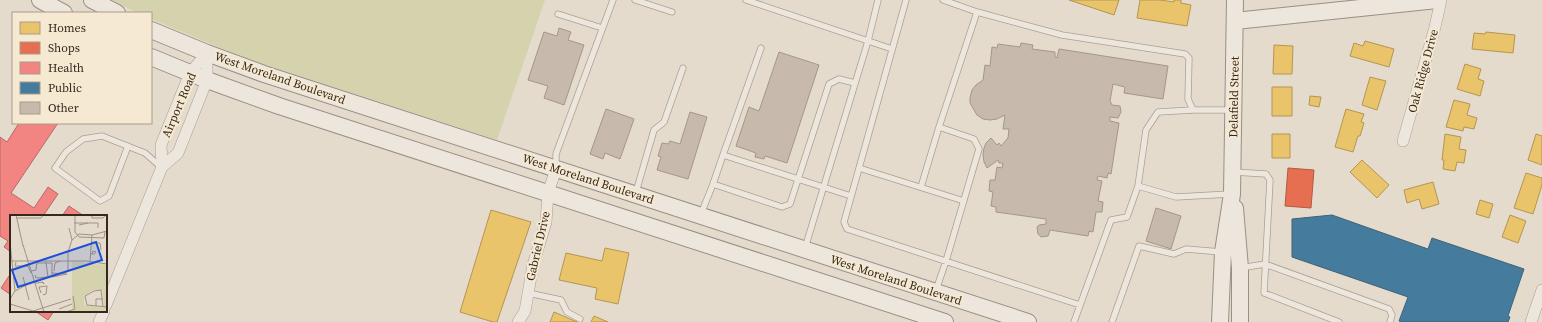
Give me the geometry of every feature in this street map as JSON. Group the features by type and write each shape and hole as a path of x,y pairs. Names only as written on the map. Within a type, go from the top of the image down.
{"street":[{"path":"40,0 62,12"},
{"path":"92,0 115,12"},
{"name":"Delafield Street","path":"1220,322 1223,252 1232,194 1235,0"},
{"path":"1235,21 1437,0"},
{"name":"Oak Ridge Drive","path":"1403,141 1435,27 1441,0"},
{"name":"West Moreland Boulevard","path":"152,30 264,74 1028,322"},
{"name":"Airport Road","path":"107,303 162,167 161,145 190,73 207,53"},
{"name":"Airport Road","path":"162,167 178,153 207,80 207,53"},
{"name":"West Moreland Boulevard","path":"152,57 207,80 279,106 945,322"},
{"path":"326,121 334,97"},
{"name":"Gabriel Drive","path":"518,322 524,311 533,264 546,222 548,193 556,169"},
{"name":"Delafield Street","path":"1232,194 1237,214 1240,268 1240,322"},
{"path":"685,237 696,214"},
{"path":"797,274 804,250"},
{"path":"1222,268 1240,268"},
{"path":"1531,322 1542,290"},
{"path":"927,316 935,292"},
{"path":"99,322 104,312"}],"lane":[{"path":"556,169 556,154 612,0"},
{"path":"636,0 672,12"},
{"path":"746,0 892,49"},
{"path":"804,250 868,41 878,0"},
{"path":"906,0 844,222 847,229 1080,305"},
{"path":"943,0 977,12 1062,35 1185,54 1189,58 1188,99 1192,110"},
{"path":"921,187 977,12"},
{"path":"558,14 602,28"},
{"path":"696,214 713,184 761,48"},
{"path":"635,194 654,130 664,122 683,68"},
{"path":"713,184 782,207 790,204 829,84 839,79 855,83"},
{"path":"1074,322 1111,220 1127,217 1138,186 1146,130 1158,112 1234,110"},
{"path":"935,292 946,261 979,150 974,139 940,127"},
{"path":"128,146 110,196 100,201 55,168 66,152 83,140 102,136 128,146 145,153 162,167"},
{"path":"723,154 798,180 851,196"},
{"path":"859,168 964,201"},
{"path":"1233,172 1266,174 1270,180 1264,293 1339,322"},
{"path":"1138,186 1176,197 1232,194"},
{"path":"1112,322 1139,246 1174,254 1186,249 1223,252"},
{"path":"1240,268 1265,264 1389,309 1392,316 1390,322"},
{"path":"528,293 561,300 567,312 580,319"}],"shaded area":[{"path":"112,0 545,0 497,140 250,60 152,19 152,12 135,12"}],"building: Homes":[{"path":"1069,0 1119,0 1114,15"},
{"path":"1140,0 1174,2 1174,0 1181,0 1181,3 1191,5 1187,26 1137,18"},
{"path":"1486,32 1515,35 1513,53 1472,49 1474,33 1485,34"},
{"path":"1365,41 1394,49 1389,67 1350,56 1354,43 1363,46"},
{"path":"1274,45 1293,46 1292,74 1273,74"},
{"path":"1465,64 1481,69 1478,79 1484,81 1480,96 1457,89"},
{"path":"1370,77 1386,81 1377,110 1362,105"},
{"path":"1272,87 1292,87 1292,116 1272,116"},
{"path":"1310,96 1321,97 1319,107 1309,105"},
{"path":"1454,100 1470,104 1467,115 1477,118 1474,129 1464,127 1463,131 1446,127"},
{"path":"1346,109 1364,114 1361,122 1364,123 1353,152 1335,147"},
{"path":"1272,134 1290,134 1290,158 1272,158"},
{"path":"1445,134 1461,137 1459,149 1466,150 1464,163 1457,162 1455,171 1443,169 1444,160 1442,160"},
{"path":"1536,134 1542,136 1542,165 1528,160"},
{"path":"1362,160 1389,185 1377,198 1350,172"},
{"path":"1526,173 1542,178 1542,185 1533,214 1514,208"},
{"path":"1433,182 1439,204 1422,209 1419,199 1407,203 1404,190"},
{"path":"1480,200 1493,204 1489,218 1476,214"},
{"path":"491,210 531,222 497,322 460,312"},
{"path":"1510,215 1526,221 1518,243 1502,237"},
{"path":"605,248 629,253 618,304 595,299 597,288 559,280 566,253 602,261"},
{"path":"554,312 577,322 550,322"},
{"path":"594,316 608,322 591,322"}],"building: Shops":[{"path":"1288,168 1314,170 1311,208 1285,206"}],"building: Health":[{"path":"18,124 57,124 11,193 34,208 48,187 58,194 44,215 10,215 10,251 4,247 8,241 0,236 0,137 7,142"},
{"path":"69,206 82,215 63,215"},
{"path":"10,274 10,294 1,288"},
{"path":"36,312 53,312 48,320"}],"building: Public":[{"path":"1332,215 1428,249 1432,238 1524,269 1508,316 1510,317 1508,322 1399,321 1408,297 1292,257 1292,219"}],"building: Other":[{"path":"559,28 571,32 568,40 584,45 564,105 544,98 548,86 528,80 544,32 557,36"},
{"path":"1021,43 1033,45 1032,49 1055,52 1055,57 1057,58 1059,49 1168,66 1163,99 1124,93 1125,87 1113,84 1110,101 1112,105 1120,106 1121,112 1118,118 1110,117 1110,121 1119,123 1111,174 1108,173 1107,178 1098,176 1097,180 1102,181 1098,201 1103,202 1102,212 1096,212 1093,232 1089,231 1088,236 1050,230 1048,236 1041,237 1038,234 1037,227 1039,225 1046,224 1046,219 996,212 996,207 991,206 993,192 989,191 990,180 995,180 997,167 1002,168 1003,163 999,163 998,160 987,168 984,162 984,148 986,143 991,138 997,145 999,143 1001,146 1008,138 1009,129 1003,129 1005,115 997,119 990,120 983,119 977,115 970,103 970,98 972,90 983,80 985,65 990,66 992,47 997,48 998,44 1020,47"},
{"path":"779,52 819,65 787,163 765,156 764,159 755,157 756,153 736,146 749,107 759,111"},
{"path":"606,109 634,119 620,159 605,153 603,159 590,154"},
{"path":"690,112 707,117 688,179 657,170 661,157 658,156 662,143 668,144 670,141 680,144"},
{"path":"1156,208 1181,216 1171,249 1146,241"}]}
